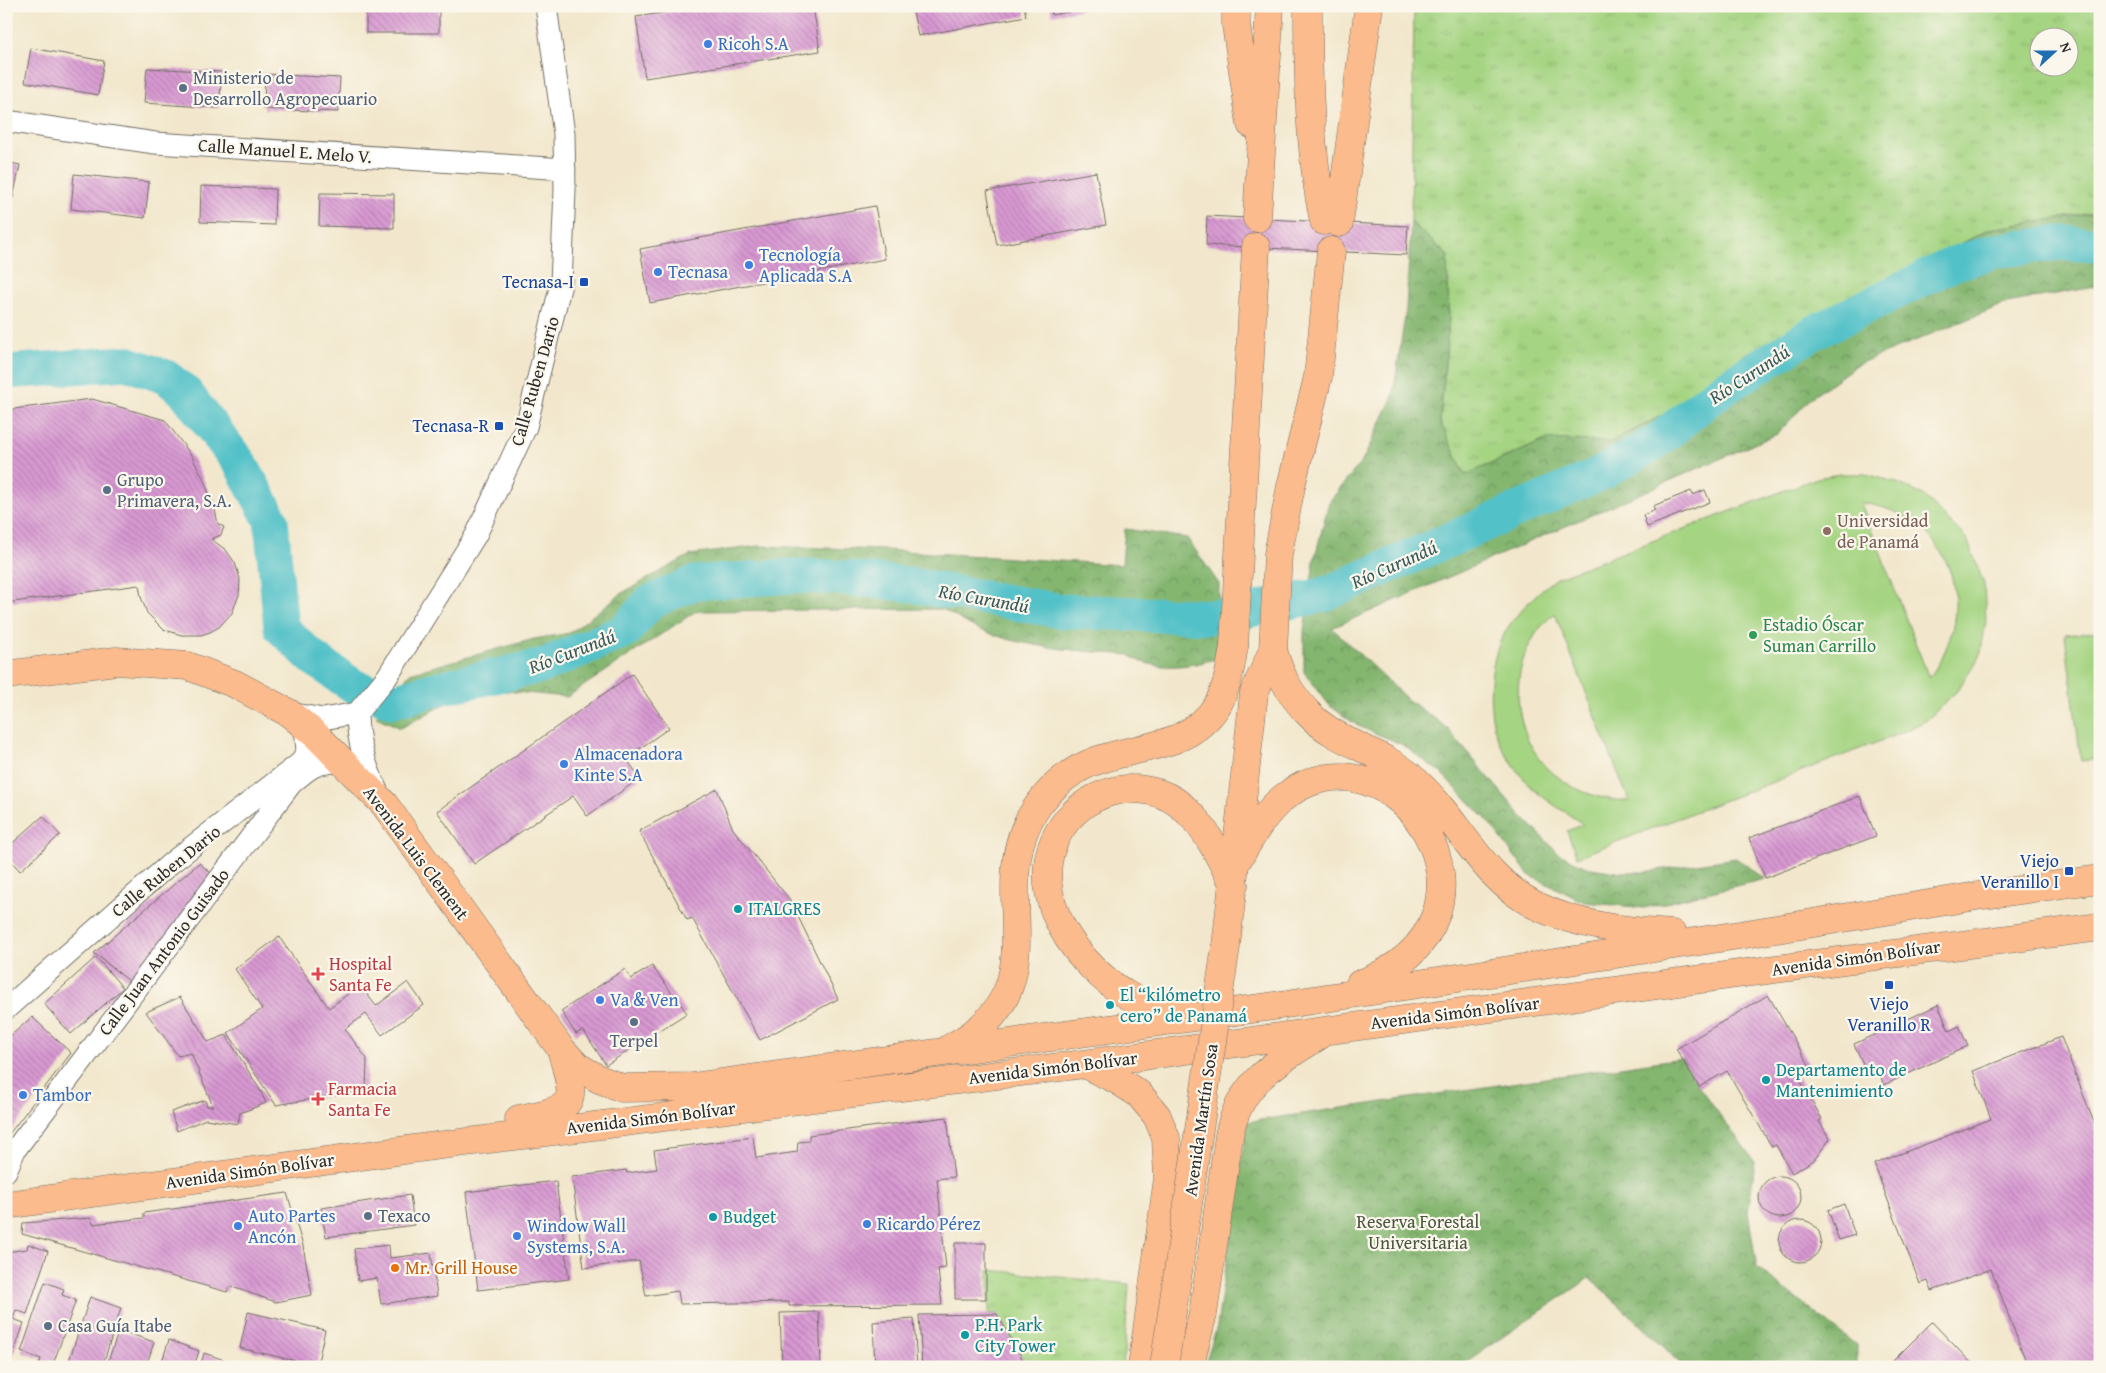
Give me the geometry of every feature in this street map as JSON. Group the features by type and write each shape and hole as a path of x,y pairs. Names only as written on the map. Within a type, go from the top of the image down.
{"main road":[{"path":"1236,6 1236,25 1259,177"},
{"path":"1257,218 1270,6"},
{"path":"1308,6 1308,85 1316,185 1332,222 1369,6"},
{"path":"941,1053 978,1031 994,1013 1007,990 1017,953 1015,886 1017,854 1025,830 1036,808 1059,782 1088,764 1170,742 1197,728 1220,698 1228,679 1234,642 1256,247"},
{"path":"1331,251 1318,377 1291,486 1278,554 1274,647 1285,686 1308,714 1324,726 1382,757 1410,776 1449,818 1484,865 1502,883 1534,905 1575,920 1625,930 1680,935 1746,934"},
{"name":"Avenida Martín Sosa","path":"1234,642 1254,693"},
{"name":"Avenida Martín Sosa","path":"1164,1367 1226,946 1254,693 1274,647"},
{"name":"Avenida Luis Clement","path":"6,675 116,661 188,666 235,684 297,719 344,762 384,804 561,1049"},
{"path":"1200,1016 1162,1010 1125,994 1109,983 1084,959 1060,928 1053,913 1047,881 1049,852 1062,826 1084,804 1106,792 1136,788 1148,790 1176,801 1196,820 1235,874 1261,822 1282,799 1308,783 1323,779 1352,778 1380,787 1406,805 1424,825 1436,850 1441,876 1438,912 1428,932 1414,950 1390,970 1328,997"},
{"name":"Avenida Simón Bolívar","path":"561,1049 577,1066 599,1079 622,1088 692,1087 1200,1016 1746,934 1977,896 2100,879"},
{"name":"Avenida Simón Bolívar","path":"6,1205 427,1146 1084,1064 1745,973 1804,967 1905,950 2100,927"},
{"path":"1189,1367 1203,1314 1229,1136 1235,1112 1247,1090 1263,1074 1327,1030"},
{"path":"427,1146 468,1129 550,1113 566,1104 572,1091 561,1049"},
{"path":"1084,1064 1129,1086 1139,1094 1157,1116 1166,1138 1168,1178 1142,1367"}],"street":[{"name":"Calle Ruben Dario","path":"359,710 387,677 476,535 526,427 561,284 565,169 564,134 546,6"},
{"name":"Calle Manuel E. Melo V.","path":"6,121 155,143 565,169"},
{"path":"297,719 323,719 359,710 357,728 365,764 384,804"},
{"name":"Calle Ruben Dario","path":"6,1009 171,863 219,828 300,763 307,751 297,719"},
{"name":"Calle Juan Antonio Guisado","path":"6,1171 15,1150 291,784 312,766 327,761 344,762"},
{"path":"219,828 226,828 238,835 243,848"}],"green space":[{"path":"1414,6 2100,6 2100,212 1990,229 1746,354 1675,409 1610,442 1548,439 1465,475 1440,422 1449,318 1447,255 1411,222"},
{"path":"2100,212 2100,286 2007,303 1858,364 1812,397 1777,434 1332,628 1408,700 1445,726 1518,812 1559,854 1586,867 1616,872 1644,872 1736,858 1765,879 1644,908 1584,902 1529,875 1486,819 1440,772 1401,744 1358,726 1330,706 1304,672 1304,631 1314,561 1329,502 1363,460 1393,396 1406,309 1411,222 1447,255 1449,318 1440,422 1465,475 1548,439 1610,442 1675,409 1746,354 1990,229"},
{"path":"1840,474 1866,474 1895,482 1923,495 1967,539 1984,584 1986,622 1980,656 1957,691 1927,720 1899,734 1577,857 1567,831 1583,824 1549,802 1526,782 1505,752 1494,727 1490,692 1491,679 1499,644 1509,626 1528,603 1556,578 1817,478","holes":["1861,503 1892,511 1917,525 1936,545 1949,568 1955,595 1954,623 1945,651 1929,678","1555,614 1629,801 1603,798 1580,790 1560,778 1543,763 1530,744 1522,722 1518,698 1520,672 1532,640"]},
{"path":"1125,529 1187,538 1219,584 1218,658 1196,664 1161,666 1149,664 1129,655 1051,648 994,635 976,628 942,609 696,611 567,697 474,688 401,728 376,717 410,673 534,639 570,633 622,593 690,555 759,546 885,550 1122,565"},
{"path":"2100,631 2100,759 2081,761 2065,635"},
{"name":"Reserva Forestal Universitaria","path":"1682,1058 1699,1087 1755,1162 1748,1212 1757,1268 1856,1345 1856,1367 1685,1367 1590,1278 1458,1367 1204,1367 1217,1326 1247,1122"},
{"path":"989,1270 1129,1284 1123,1367 1023,1367 1021,1356 997,1314 989,1314"}],"building":[{"path":"366,6 439,6 439,33 366,33"},
{"path":"705,6 813,6 820,51 645,78 636,17"},
{"path":"912,6 1024,6 1026,16 918,36"},
{"path":"1050,6 1095,6 1095,7 1052,15"},
{"path":"31,48 104,61 98,95 25,82"},
{"name":"Ministerio de Desarrollo Agropecuario","path":"147,68 222,72 219,108 144,103"},
{"path":"265,74 340,78 338,112 264,109"},
{"path":"6,162 20,165 13,198 6,197"},
{"path":"1096,172 1106,225 997,245 987,191"},
{"path":"74,174 149,182 145,218 71,209"},
{"path":"201,186 275,189 274,225 200,222"},
{"path":"320,193 394,194 394,228 319,226"},
{"path":"875,206 885,259 650,303 640,249"},
{"path":"1207,216 1408,226 1406,255 1206,245"},
{"name":"Grupo Primavera, S.A.","path":"92,399 165,420 191,455 202,476 214,505 218,524 224,527 221,535 211,539 226,550 235,563 240,579 239,595 232,613 219,627 210,632 201,635 181,635 163,629 147,613 139,585 6,603 6,410"},
{"path":"1705,490 1710,502 1647,527 1643,515 1655,510 1653,506 1691,491 1693,495"},
{"path":"632,674 669,728 626,758 640,778 587,816 573,796 474,864 437,811"},
{"name":"ITALGRES","path":"717,789 733,829 790,900 838,999 760,1040 692,918 687,920 639,831"},
{"path":"1860,796 1876,836 1765,878 1749,838"},
{"path":"43,816 60,835 20,871 6,855 6,849"},
{"path":"199,863 217,878 133,984 94,953"},
{"path":"279,937 329,1008 360,985 376,1006 408,982 424,1005 382,1035 366,1014 345,1029 367,1059 366,1090 276,1105 228,1033 262,1009 235,969"},
{"path":"96,957 123,988 71,1034 44,1004"},
{"name":"Terpel","path":"652,966 687,1013 606,1065 583,1030 576,1034 561,1011 625,969 631,979"},
{"name":"Departamento de Mantenimiento","path":"1768,995 1809,1065 1796,1073 1822,1119 1819,1121 1830,1139 1814,1160 1792,1173 1776,1145 1772,1147 1727,1071 1699,1087 1676,1049"},
{"path":"180,997 208,1042 226,1035 266,1103 240,1113 238,1124 206,1119 177,1131 171,1112 205,1100 207,1106 213,1106 191,1053 178,1056 146,1012"},
{"path":"1938,1005 1949,1031 1959,1026 1968,1046 1884,1085 1877,1068 1867,1072 1854,1044"},
{"name":"Tambor","path":"32,1017 71,1053 6,1138 6,1040"},
{"path":"2061,1037 2100,1138 2100,1367 2040,1367 2039,1364 2028,1367 1991,1269 1932,1291 1928,1281 1920,1284 1874,1164 1991,1119 1973,1071"},
{"path":"947,1117 954,1177 937,1179 946,1268 938,1269 942,1305 789,1306 789,1302 680,1304 678,1291 646,1296 639,1261 584,1268 572,1177 626,1170 627,1173 657,1169 654,1150 753,1137 756,1158 797,1152 798,1142 809,1141 809,1135"},
{"path":"1784,1176 1792,1179 1798,1185 1801,1197 1798,1209 1792,1215 1776,1218 1768,1215 1762,1209 1759,1193 1762,1185 1768,1179"},
{"name":"Window Wall Systems, S.A.","path":"556,1181 569,1279 478,1290 466,1192"},
{"path":"287,1193 303,1246 312,1295 276,1302 229,1286 227,1292 22,1234 23,1223 91,1218 93,1224 144,1218 144,1213"},
{"name":"Texaco","path":"410,1195 414,1225 326,1237 321,1208"},
{"path":"1844,1204 1855,1235 1839,1240 1828,1210"},
{"path":"1804,1220 1812,1223 1818,1229 1821,1241 1818,1253 1812,1259 1796,1262 1788,1259 1782,1253 1779,1237 1782,1229 1788,1223"},
{"path":"955,1243 986,1243 986,1299 955,1299"},
{"path":"28,1244 48,1251 27,1314 16,1310 13,1319 24,1323 12,1358 6,1356 6,1252 27,1249"},
{"name":"Mr. Grill House","path":"389,1245 390,1258 431,1253 437,1296 381,1304 377,1278 358,1281 354,1249"},
{"name":"Casa Guía Itabe","path":"45,1282 64,1289 62,1295 76,1300 52,1367 39,1365 41,1359 21,1352"},
{"path":"90,1297 121,1308 102,1367 67,1367"},
{"path":"248,1312 325,1330 317,1366 240,1348"},
{"path":"819,1312 821,1364 782,1365 780,1313"},
{"name":"P.H. Park City Tower","path":"997,1314 1021,1356 1023,1367 922,1367 919,1315"},
{"path":"914,1319 917,1367 875,1367 873,1322"},
{"path":"1932,1322 1975,1367 1887,1367"},
{"path":"119,1330 154,1342 146,1367 106,1367"},
{"path":"169,1340 199,1351 194,1367 160,1367"},
{"path":"204,1353 236,1364 235,1367 200,1367"}],"waterway":[{"name":"Río Curundú","path":"6,372 126,363 166,377 185,392 241,465 271,520 281,628 314,659 355,687 393,701 439,688 542,666 625,631 650,602 694,583 793,576 833,577 905,584 1061,611 1216,617 1323,595 1602,473 1656,442 1718,392 1813,333 1953,264 1995,251 2060,243 2100,245"}],"place":[{"name":"Ricoh S.A","path":"708,44"},
{"name":"Ministerio de Desarrollo Agropecuario","path":"183,88"},
{"name":"Tecnología Aplicada S.A","path":"749,265"},
{"name":"Tecnasa","path":"658,272"},
{"name":"Tecnasa-I","path":"584,282"},
{"name":"Tecnasa-R","path":"499,426"},
{"name":"Grupo Primavera, S.A.","path":"107,490"},
{"name":"Universidad de Panamá","path":"1827,531"},
{"name":"Estadio Óscar Suman Carrillo","path":"1753,635"},
{"name":"Almacenadora Kinte S.A","path":"564,764"},
{"name":"Viejo Veranillo I","path":"2069,871"},
{"name":"ITALGRES","path":"738,909"},
{"name":"Hospital Santa Fe","path":"318,974"},
{"name":"Viejo Veranillo R","path":"1889,985"},
{"name":"Va & Ven","path":"600,1000"},
{"name":"El “kilómetro cero” de Panamá","path":"1110,1005"},
{"name":"Terpel","path":"634,1022"},
{"name":"Departamento de Mantenimiento","path":"1766,1080"},
{"name":"Tambor","path":"23,1095"},
{"name":"Farmacia Santa Fe","path":"318,1099"},
{"name":"Texaco","path":"368,1216"},
{"name":"Budget","path":"713,1217"},
{"name":"Ricardo Pérez","path":"867,1224"},
{"name":"Auto Partes Ancón","path":"238,1226"},
{"name":"Window Wall Systems, S.A.","path":"517,1236"},
{"name":"Mr. Grill House","path":"395,1268"},
{"name":"Casa Guía Itabe","path":"48,1326"},
{"name":"P.H. Park City Tower","path":"965,1335"}]}
